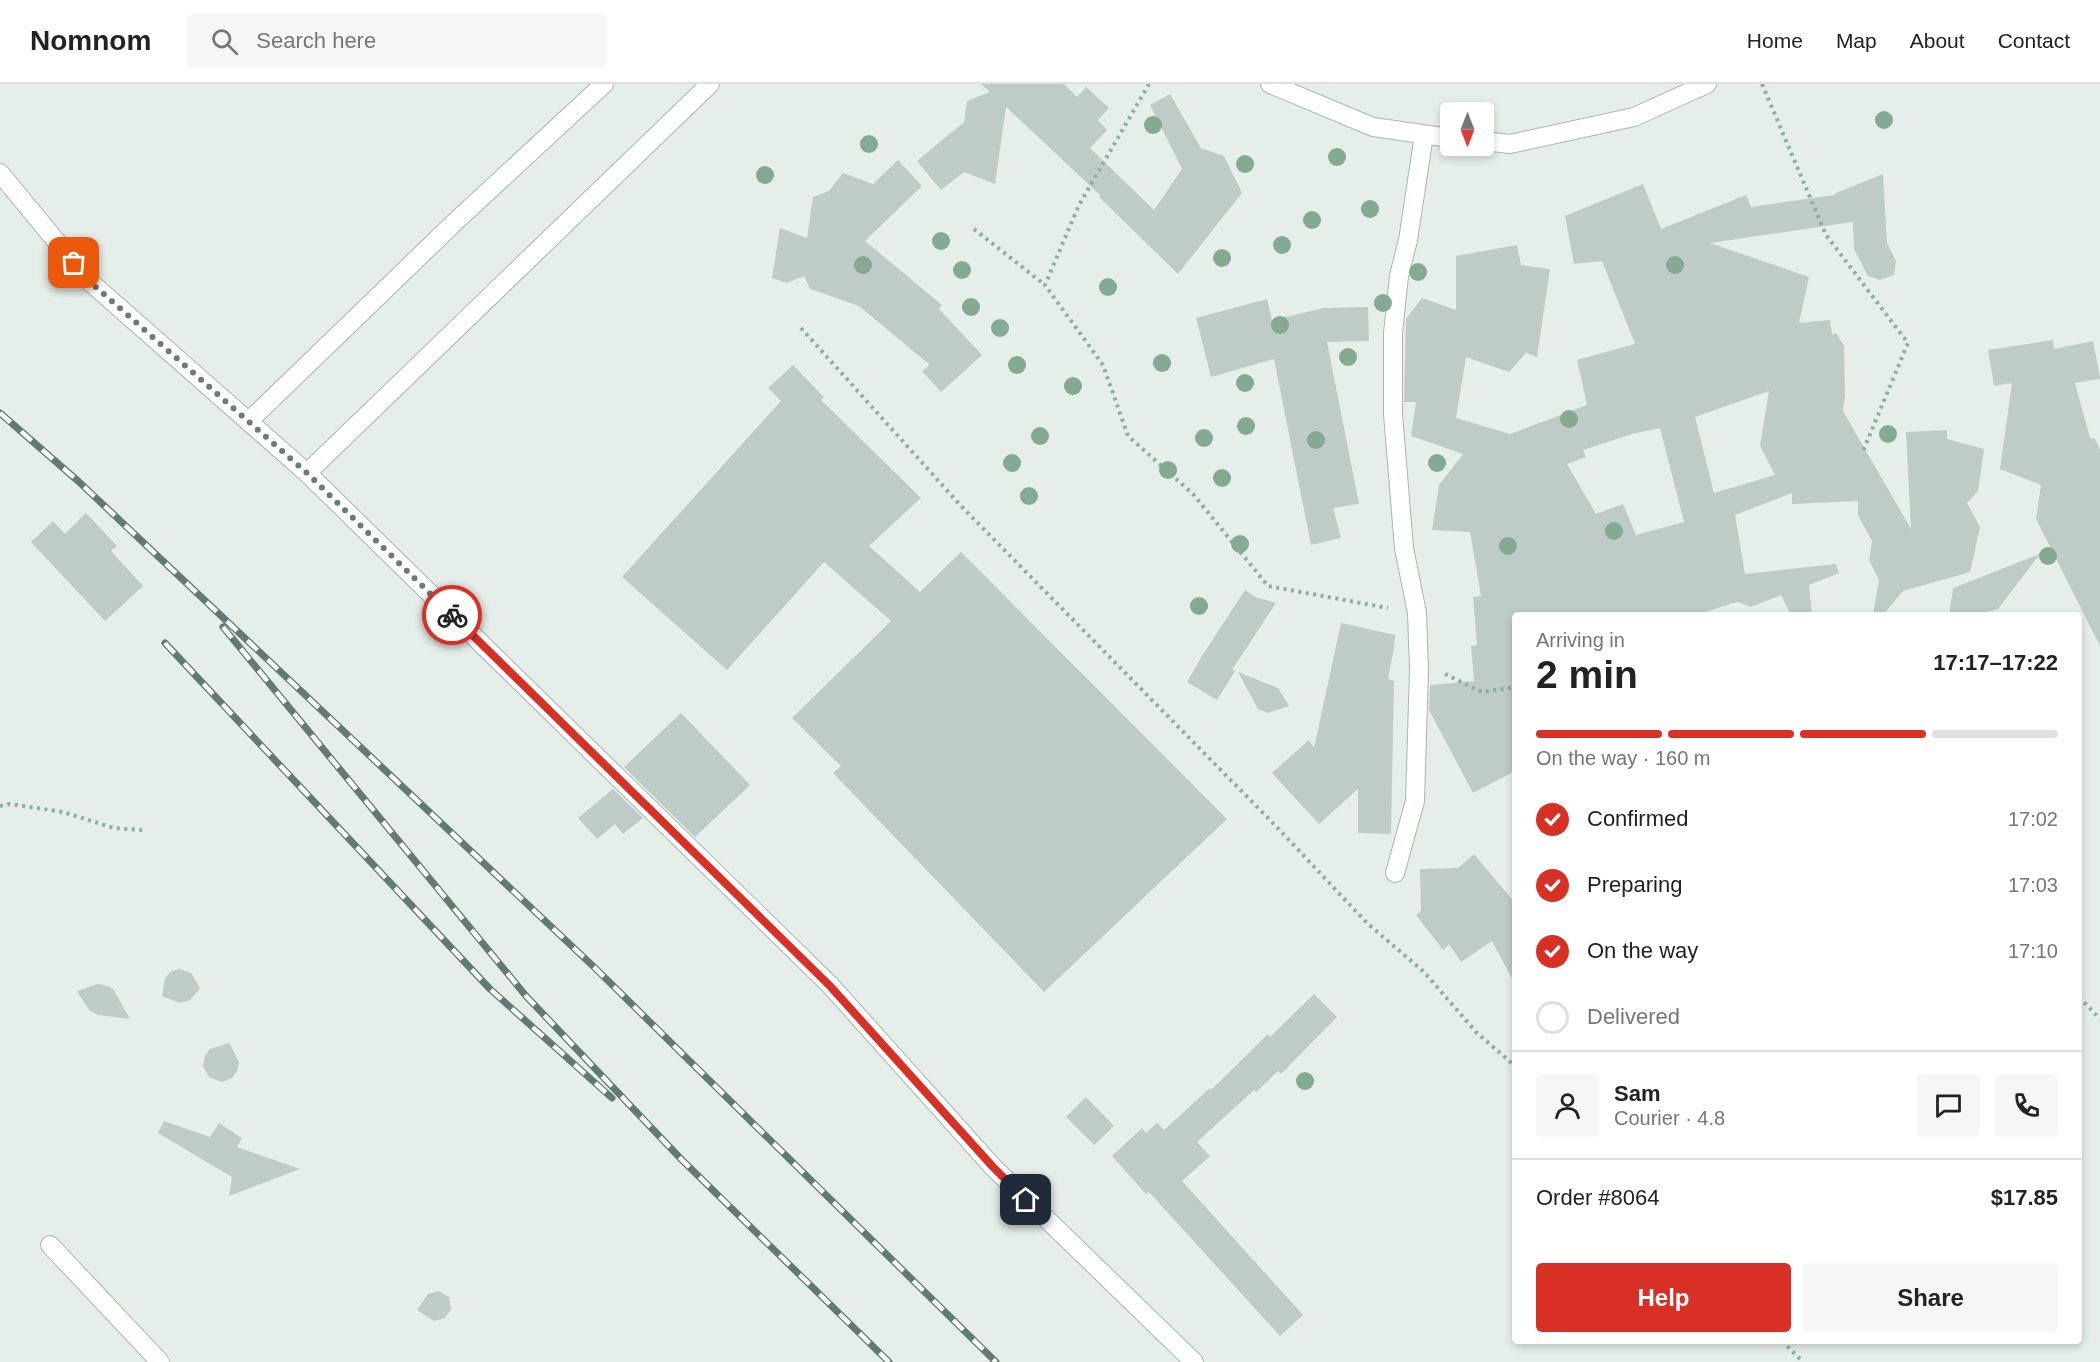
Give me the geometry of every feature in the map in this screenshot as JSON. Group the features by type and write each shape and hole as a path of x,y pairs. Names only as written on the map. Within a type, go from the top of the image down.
{"street":[{"path":"249,421 455,222 604,84"},
{"path":"307,473 710,84"},
{"path":"1270,84 1373,127 1440,137"},
{"path":"1494,142 1510,144 1634,117 1707,84"},
{"path":"1395,873 1415,801 1419,670 1417,613 1404,548 1393,414 1393,333 1400,276 1408,240 1424,135"},
{"path":"0,173 89,281 307,473 830,986 993,1167 1194,1362"},
{"path":"50,1245 160,1362"}],"path":[{"path":"1046,285 1079,205 1149,84"},
{"path":"1762,84 1826,235 1908,343 1863,450"},
{"path":"974,229 1046,285 1103,365 1128,435 1193,494 1268,586 1417,613"},
{"path":"801,328 961,506 1272,822 1367,922 1424,972 1477,1033 1512,1063"},
{"path":"1419,670 1447,674 1482,692 1512,687"},
{"path":"0,806 10,804 63,812 114,828 143,830"},
{"path":"2082,1000 2100,1019"},
{"path":"1785,1344 1803,1362"}],"building":[{"path":"981,84 1064,84 1077,97 1086,87 1109,108 1098,120 1107,130 1090,148 1154,210 1182,169 1150,105 1170,94 1201,148 1224,156 1242,193 1178,274 1099,197 1101,196 1006,107 995,184 964,172 941,190 917,161 964,122 967,101 990,92"},
{"path":"898,160 922,186 865,241 942,305 939,309 982,355 941,392 922,371 930,365 859,306 810,289 804,276 787,283 772,278 780,228 807,238 813,197 829,191 843,173 873,184"},
{"path":"1883,174 1887,243 1896,261 1894,275 1880,280 1868,276 1854,249 1853,222 1710,243 1809,277 1799,323 1830,320 1832,335 1836,333 1844,346 1843,411 1911,529 1906,432 1947,430 1947,439 1984,449 1978,491 1967,503 1980,527 1970,572 1903,591 1886,612 1874,612 1879,580 1869,560 1872,541 1858,515 1858,501 1792,504 1792,493 1735,515 1745,574 1836,564 1839,573 1809,585 1812,612 1790,612 1781,595 1751,607 1737,602 1705,612 1512,612 1512,773 1473,793 1429,710 1430,685 1474,681 1471,646 1477,645 1473,597 1481,596 1470,532 1432,530 1439,485 1463,454 1411,436 1416,402 1404,402 1406,319 1422,298 1456,310 1456,256 1517,245 1521,265 1550,269 1537,357 1526,353 1509,372 1466,357 1456,418 1510,434 1587,405 1577,360 1635,344 1602,261 1574,264 1565,216 1643,184 1661,229 1746,195 1751,207 1834,195","holes":["1769,391 1760,446 1775,475 1714,493 1695,417","1660,428 1684,522 1636,535 1623,504 1596,514 1567,464 1586,457 1583,450 1632,434"]},
{"path":"1267,299 1272,320 1324,308 1368,307 1369,341 1327,342 1359,504 1333,508 1341,538 1311,545 1274,359 1211,377 1196,318"},
{"path":"2053,340 2054,349 2093,341 2100,377 2100,379 2075,383 2090,438 2095,439 2100,450 2100,646 2036,519 2041,485 2000,469 2012,383 1994,386 1988,350"},
{"path":"793,365 824,397 821,400 921,498 869,546 920,592 961,552 1227,819 1044,992 833,773 841,766 792,718 891,621 824,562 727,670 622,577 781,401 768,388"},
{"path":"86,513 117,546 111,551 143,586 105,621 31,542 53,521 65,534"},
{"path":"2040,554 1998,609 1988,612 1949,612 1953,588"},
{"path":"1245,590 1255,597 1276,603 1232,670 1235,671 1217,700 1187,682"},
{"path":"1341,623 1395,635 1388,679 1394,681 1391,834 1358,833 1358,789 1319,824 1272,773 1309,740 1314,748"},
{"path":"1238,672 1278,688 1289,706 1268,713 1258,709"},
{"path":"681,713 750,785 695,837 624,767"},
{"path":"613,789 643,818 623,834 615,824 597,839 578,818"},
{"path":"1474,854 1512,899 1512,978 1492,941 1461,962 1449,944 1443,950 1416,915 1421,911 1420,869 1458,868"},
{"path":"179,969 191,973 200,988 190,1000 180,1003 162,996 165,979 170,972"},
{"path":"98,984 113,989 130,1019 98,1015 89,1010 77,991"},
{"path":"1314,994 1337,1017 1281,1074 1278,1071 1256,1092 1254,1090 1197,1142 1210,1156 1182,1181 1303,1315 1280,1336 1149,1192 1146,1194 1112,1156 1142,1128 1146,1133 1157,1123 1164,1130 1210,1088 1211,1090 1268,1034 1270,1037"},
{"path":"229,1043 239,1062 232,1078 222,1082 209,1077 203,1066 205,1056 210,1049"},
{"path":"1086,1097 1114,1126 1094,1145 1066,1117"},
{"path":"164,1121 210,1137 219,1123 242,1138 237,1147 300,1169 229,1196 232,1177 158,1133"},
{"path":"439,1291 449,1297 451,1309 445,1318 434,1321 417,1310 428,1294"}],"railway":[{"path":"0,413 78,481 594,967 996,1362"},
{"path":"223,627 526,996 682,1160 889,1362"},
{"path":"165,643 490,989 612,1098"}],"way so far":[{"path":"74,263 89,281 307,473 452,615"}],"route":[{"path":"452,615 830,986 993,1167 1026,1200"}]}
